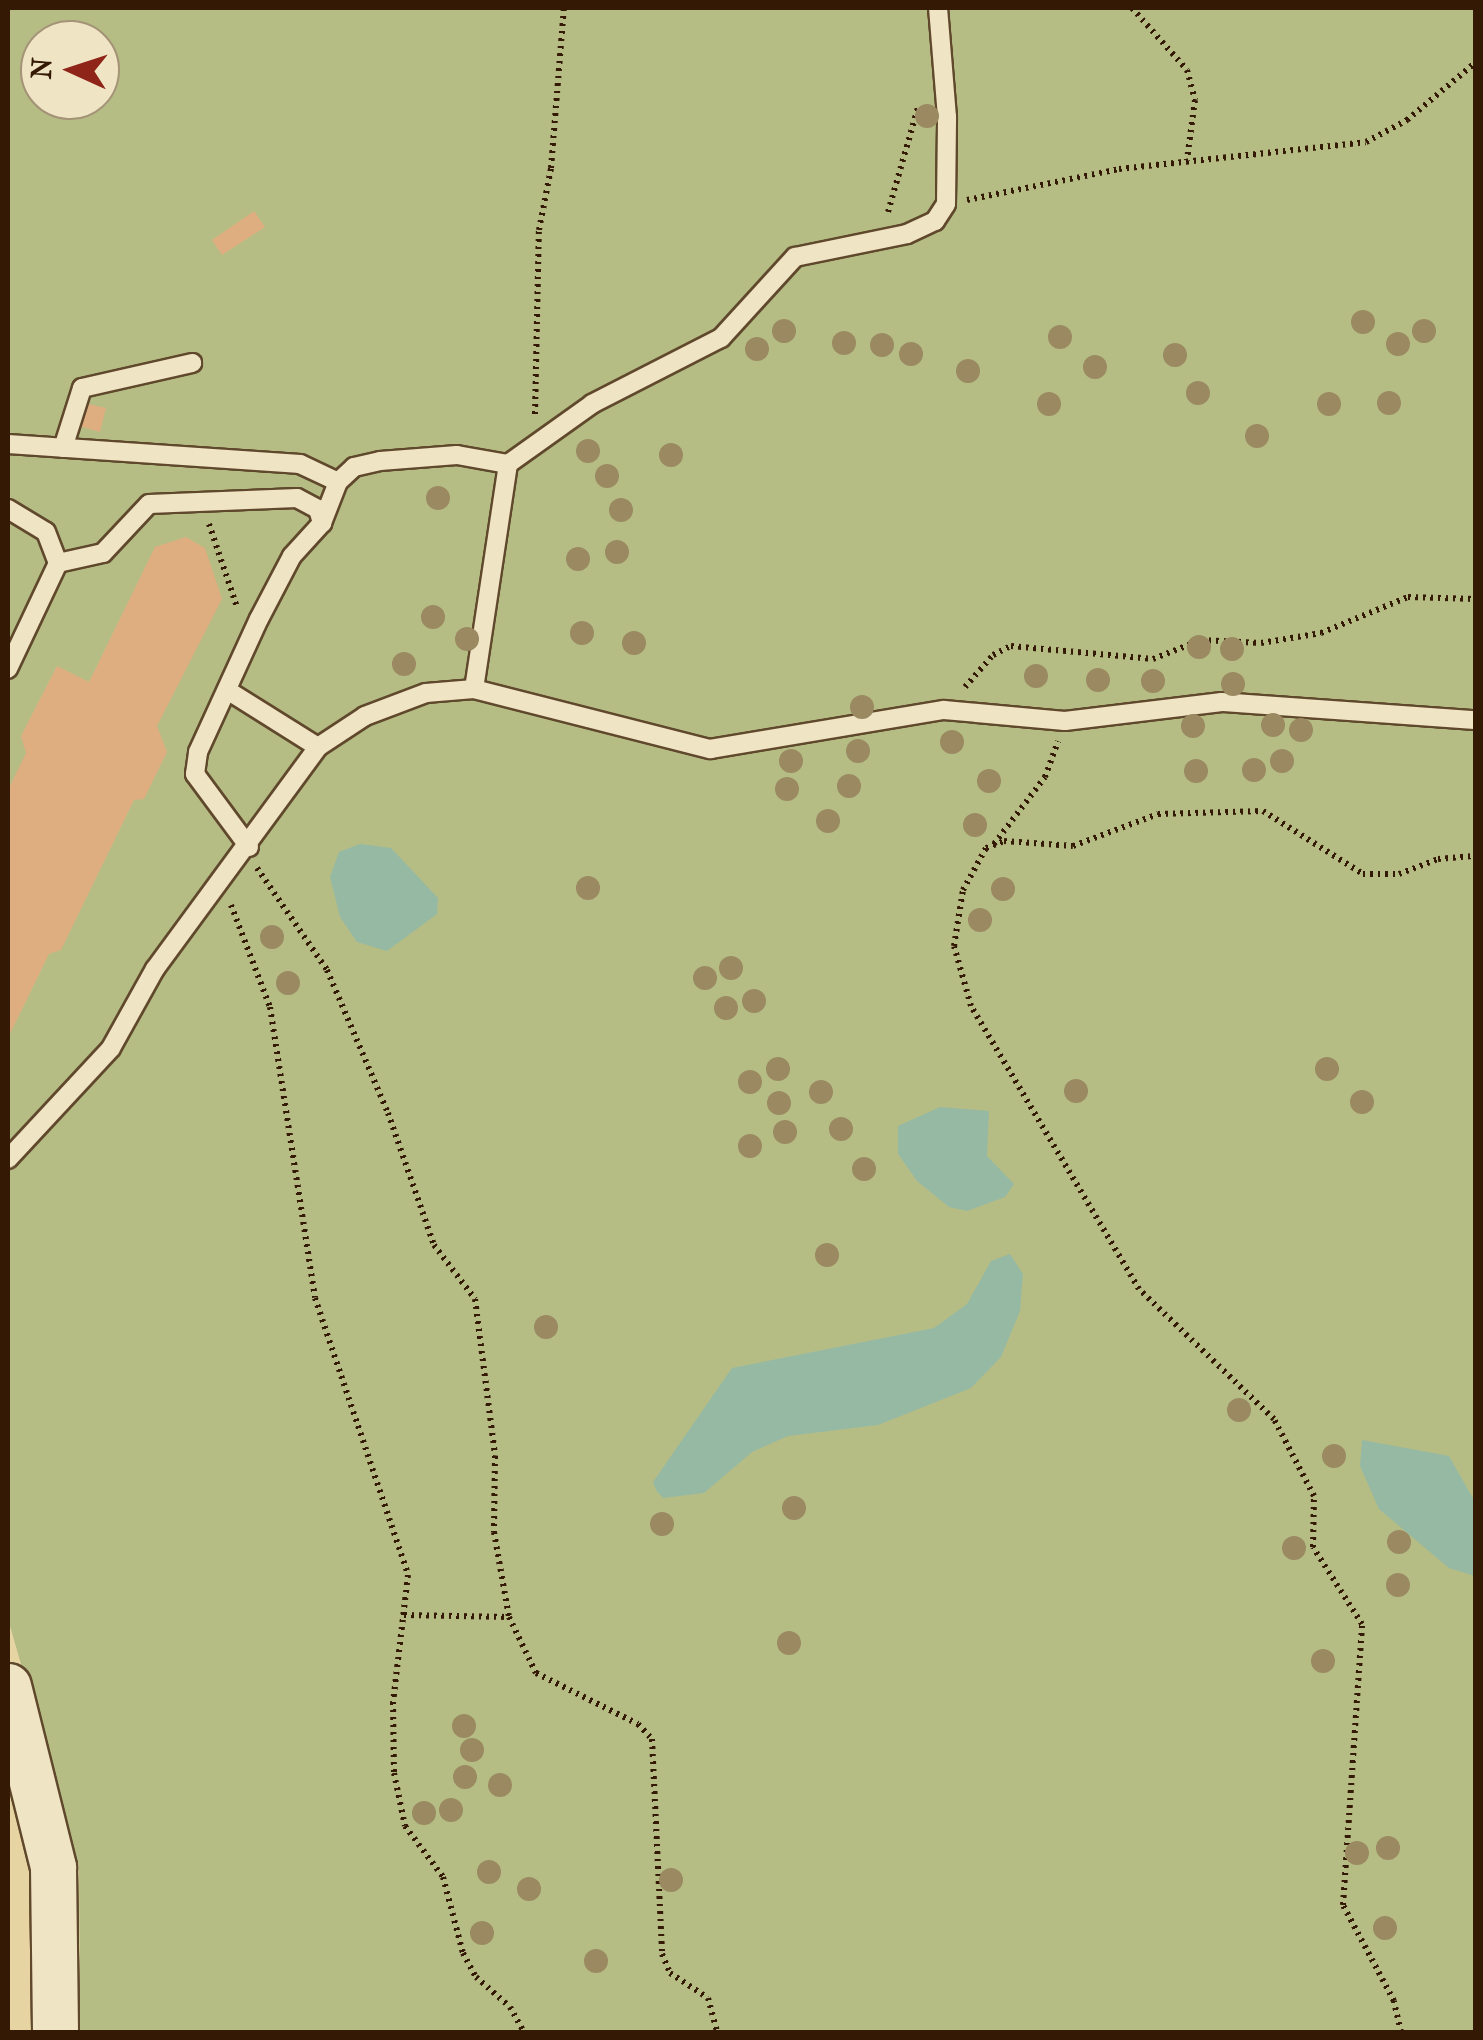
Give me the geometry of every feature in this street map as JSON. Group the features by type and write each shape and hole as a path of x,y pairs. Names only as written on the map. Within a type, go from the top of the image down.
{"street":[{"path":"8,1686 53,1866 56,2032"}],"lane":[{"path":"248,849 195,774 202,740 292,556 322,523 338,482 354,468 380,461 457,455 508,464 607,395 721,338 795,257 882,240 935,221 946,204 945,80 938,8"},
{"path":"63,448 82,388 192,363"},
{"path":"8,444 300,464 338,482"},
{"path":"474,689 508,464"},
{"path":"58,564 103,553 150,504 297,498 318,509 322,523"},
{"path":"8,509 46,532 58,564 8,668"},
{"path":"8,1160 110,1048 155,970 248,849 318,747 380,710 426,693 474,689 710,749 944,710 1062,720 1222,702 1476,720"},
{"path":"226,690 318,747"}],"path":[{"path":"508,464 534,429 539,230 551,168 564,8"},
{"path":"1132,8 1187,70 1195,100 1188,160"},
{"path":"946,204 1188,160 1366,142 1407,120 1476,62"},
{"path":"882,240 917,108 945,80"},
{"path":"206,501 211,537 248,641"},
{"path":"944,710 994,655 1011,646 1153,658 1201,640 1261,642 1321,634 1408,597 1476,599"},
{"path":"1062,720 1046,776 964,890 954,946 971,1006 1139,1289 1274,1419 1314,1496 1313,1547 1362,1624 1343,1904 1394,2001 1400,2032"},
{"path":"994,845 1073,846 1158,814 1226,809 1263,811 1363,874 1400,874 1438,859 1476,856"},
{"path":"248,849 328,970 388,1113 434,1245 475,1299 487,1355 494,1532 509,1616 536,1673 622,1714 652,1739 662,1954 670,1973 708,1998 717,2032"},
{"path":"216,891 245,931 270,1007 315,1298 408,1574 393,1702 394,1773 405,1826 443,1877 463,1954 476,1977 510,2007 524,2032"},
{"path":"404,1615 509,1616"}],"green space":[{"path":"8,8 1475,8 1475,2032 80,2032 79,1866 8,1619"}],"shaded area":[{"path":"360,844 391,848 438,898 437,914 387,951 357,942 340,917 330,877 339,852"},
{"path":"940,1107 989,1111 987,1156 1014,1184 1005,1197 967,1211 949,1207 917,1181 898,1154 898,1126"},
{"path":"1010,1254 1023,1274 1020,1311 1001,1357 971,1388 878,1425 788,1436 752,1452 704,1493 663,1498 656,1490 653,1482 732,1368 934,1328 967,1304 991,1261"},
{"path":"1362,1440 1449,1456 1475,1502 1475,1576 1449,1568 1379,1509 1360,1466"}],"building":[{"path":"254,211 265,227 222,255 212,240"},
{"path":"84,403 106,408 100,432 79,426"},
{"path":"186,537 205,548 222,599 157,726 167,752 144,799 134,800 61,950 49,954 8,1038 8,790 26,753 21,736 57,666 89,682 155,547"}]}
